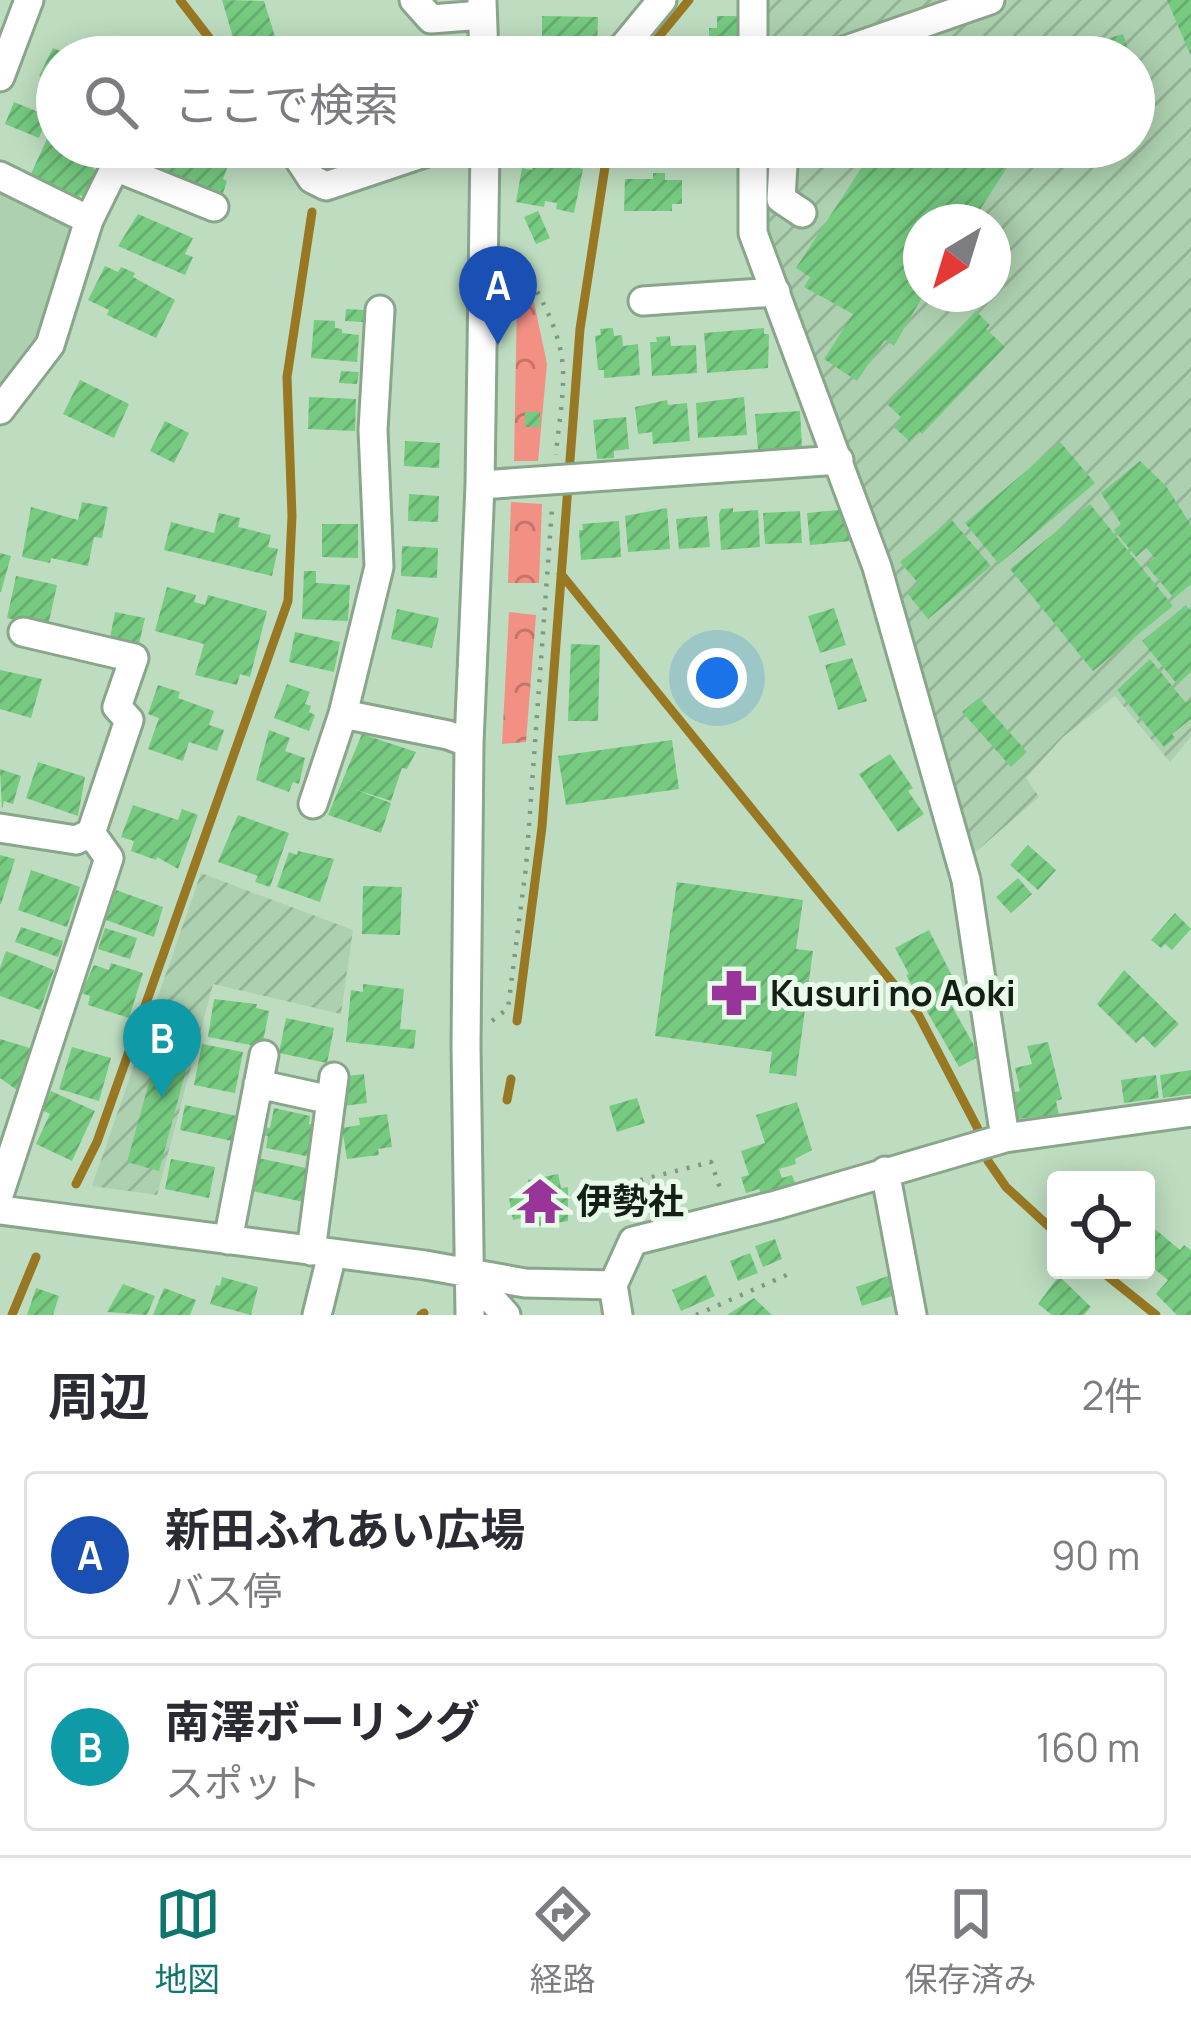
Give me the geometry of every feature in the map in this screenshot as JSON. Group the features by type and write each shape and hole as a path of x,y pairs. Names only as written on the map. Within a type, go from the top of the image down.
{"street":[{"path":"0,77 29,0"},
{"path":"414,0 431,19 482,7"},
{"path":"632,36 662,0"},
{"path":"753,0 753,36"},
{"path":"890,36 990,0"},
{"path":"0,410 50,345 88,220 114,168"},
{"path":"141,168 214,207"},
{"path":"305,168 326,187 381,168"},
{"path":"470,1315 469,743 480,484 483,168"},
{"path":"753,168 753,233 877,567 967,880 990,1141"},
{"path":"783,168 782,199 802,213"},
{"path":"0,176 88,220"},
{"path":"643,301 776,292"},
{"path":"313,804 343,714 379,567 374,430 380,310"},
{"path":"480,484 839,460"},
{"path":"0,828 76,840 92,833 129,720 118,707 134,658 22,632"},
{"path":"343,714 469,743"},
{"path":"0,1192 109,858 92,833"},
{"path":"229,1240 264,1055"},
{"path":"258,1084 333,1089 317,1315"},
{"path":"618,1315 613,1285 633,1241 990,1141 1191,1112"},
{"path":"885,1171 912,1315"},
{"path":"0,1210 525,1282 613,1285"},
{"path":"467,1272 506,1315"}],"path":[{"path":"466,1046 508,1008 564,479 563,369 554,329 537,289 482,206"},
{"path":"582,1195 711,1162 728,1216"},
{"path":"696,1315 789,1274"}],"shaded area":[{"path":"768,0 1191,0 1191,737 1170,762 1115,696 1063,737 1026,778 1039,797 972,855 891,562 765,231 766,168 1155,168 1155,36 767,36"},
{"path":"0,190 68,222 75,230 42,332 0,391"},
{"path":"201,873 353,930 341,1014 213,984 157,1195 92,1186"}],"green space":[{"path":"517,302 534,302 547,364 538,461 514,461"},
{"path":"511,502 542,504 539,583 508,583"},
{"path":"509,612 536,615 526,742 502,744"}],"building":[{"path":"222,0 264,1 275,36 233,36"},
{"path":"1167,0 1191,0 1191,56"},
{"path":"542,16 598,17 598,36 542,36"},
{"path":"717,16 741,16 739,36 709,36 709,28 717,28"},
{"path":"14,102 36,111 36,137 5,124"},
{"path":"36,163 36,168 100,171 87,198 30,176"},
{"path":"158,168 227,168 223,193"},
{"path":"522,168 583,169 574,213 556,209 557,203 545,201 544,207 516,202"},
{"path":"861,168 1007,168 984,204 903,204 903,312 914,312 894,346 885,340 857,381 824,359 853,314 804,287 810,277 796,268"},
{"path":"653,173 665,173 665,180 682,180 682,204 672,204 672,211 624,211 625,179 653,179"},
{"path":"538,211 550,238 536,244 524,217"},
{"path":"138,214 193,238 185,254 193,257 185,275 118,246"},
{"path":"105,266 135,273 133,277 175,300 156,338 107,315 109,310 88,300"},
{"path":"346,309 364,310 363,322 345,321"},
{"path":"975,312 1005,347 922,434 919,431 909,441 894,427 902,418 887,404"},
{"path":"314,320 335,321 342,333 359,335 357,362 311,358"},
{"path":"613,328 614,336 622,335 623,346 638,344 640,375 604,378 604,370 598,370 595,336 601,335 600,329"},
{"path":"764,328 764,334 769,334 768,368 707,373 704,333"},
{"path":"670,336 671,346 696,345 697,373 652,376 650,342"},
{"path":"341,371 359,372 357,384 339,383"},
{"path":"80,380 129,404 114,438 63,414"},
{"path":"309,397 356,399 355,431 308,429"},
{"path":"744,397 747,435 698,438 696,403"},
{"path":"667,400 668,405 687,403 690,441 653,444 652,432 638,434 635,407"},
{"path":"800,411 802,447 758,450 755,414"},
{"path":"525,412 540,412 540,427 525,427"},
{"path":"626,417 629,449 614,451 614,458 597,459 593,420"},
{"path":"165,421 189,433 174,463 150,451"},
{"path":"405,441 440,443 439,468 404,466"},
{"path":"1060,442 1095,483 999,564 965,523"},
{"path":"1140,461 1166,486 1191,525 1191,584 1174,598 1146,565 1155,558 1146,548 1136,557 1114,530 1121,524 1101,493"},
{"path":"409,494 439,496 438,522 408,521"},
{"path":"82,502 108,507 102,538 94,537 88,566 22,557 31,507 78,520"},
{"path":"1090,504 1173,606 1093,671 1010,569"},
{"path":"667,508 670,549 628,552 625,516"},
{"path":"733,508 733,512 758,510 760,547 721,550 719,514 721,509"},
{"path":"848,509 851,541 810,545 807,513"},
{"path":"800,511 802,543 765,544 763,513"},
{"path":"219,513 240,518 238,527 271,535 268,547 278,549 272,576 164,550 171,522 214,533"},
{"path":"707,516 710,547 679,549 676,519"},
{"path":"951,519 991,566 928,619 907,593 919,584 900,562"},
{"path":"619,521 621,557 581,560 582,524"},
{"path":"322,524 358,524 358,558 322,557"},
{"path":"402,546 438,548 437,578 401,576"},
{"path":"0,553 11,556 1,592 0,592"},
{"path":"304,571 316,571 316,583 350,585 348,621 302,619"},
{"path":"16,576 57,585 48,626 7,618"},
{"path":"167,587 196,595 194,602 205,605 208,595 267,611 250,677 240,674 237,685 195,675 204,644 155,631"},
{"path":"1186,605 1191,611 1191,672 1177,684 1142,641"},
{"path":"834,608 846,645 820,653 808,616"},
{"path":"397,609 439,618 432,648 391,639"},
{"path":"115,612 145,618 139,644 110,638"},
{"path":"295,632 340,642 334,672 289,662"},
{"path":"571,644 600,645 598,721 568,721"},
{"path":"852,658 867,701 838,710 825,665"},
{"path":"1150,659 1186,703 1191,700 1191,719 1164,747 1117,690"},
{"path":"0,670 42,679 31,718 0,709"},
{"path":"287,684 310,692 305,704 315,715 309,731 274,718"},
{"path":"158,685 214,711 209,725 224,730 217,751 189,742 183,761 148,749 159,718 148,714"},
{"path":"979,698 1027,752 1011,767 962,712"},
{"path":"269,730 290,738 285,751 305,758 299,784 293,782 289,792 256,780"},
{"path":"362,734 416,752 407,769 402,768 391,801 354,789 391,803 381,833 328,815"},
{"path":"672,740 679,789 566,805 558,756"},
{"path":"890,754 924,814 898,832 859,774"},
{"path":"38,762 85,777 78,816 26,798"},
{"path":"0,769 21,776 13,804 4,801 2,809"},
{"path":"133,805 178,820 182,809 198,815 178,869 157,857 131,851 134,841 121,837"},
{"path":"238,815 289,833 270,887 255,882 258,876 218,862"},
{"path":"1028,845 1056,870 1038,890 1010,865"},
{"path":"298,851 334,859 320,902 277,887 289,852 297,855"},
{"path":"0,855 15,859 1,904 0,904"},
{"path":"31,870 80,887 67,927 18,910"},
{"path":"1018,878 1032,894 1011,913 996,897"},
{"name":"Kusuri no Aoki","path":"677,882 803,900 796,949 813,951 796,1076 769,1073 772,1052 655,1036"},
{"path":"363,886 402,887 400,935 362,934"},
{"path":"116,890 163,907 154,937 106,920"},
{"path":"1175,913 1191,929 1172,950 1165,944 1161,948 1151,940"},
{"path":"21,927 63,941 58,957 15,942"},
{"path":"105,928 137,938 130,959 98,949"},
{"path":"929,930 961,994 949,1001 980,1056 959,1067 895,948"},
{"path":"6,951 54,970 40,1010 0,996 0,968"},
{"path":"111,963 143,973 129,1018 88,1005 90,996 81,993 94,965 109,970"},
{"path":"1124,970 1179,1024 1155,1048 1143,1036 1136,1043 1097,1004"},
{"path":"363,984 404,989 400,1029 416,1030 414,1049 346,1042 351,990 363,992"},
{"path":"214,999 257,1004 256,1008 269,1011 262,1047 208,1037"},
{"path":"286,1018 334,1028 327,1063 279,1053"},
{"path":"165,1025 196,1033 159,1171 127,1162"},
{"path":"0,1039 30,1048 17,1090 0,1078"},
{"path":"1048,1042 1062,1099 1056,1101 1059,1115 1017,1119 1011,1093 1020,1091 1015,1068 1032,1064 1027,1046"},
{"path":"202,1044 243,1052 235,1093 194,1085"},
{"path":"72,1047 111,1058 99,1101 59,1089"},
{"path":"1191,1070 1191,1094 1163,1098 1160,1075"},
{"path":"364,1074 367,1103 343,1106 340,1077"},
{"path":"1156,1075 1159,1098 1124,1103 1121,1080"},
{"path":"51,1091 95,1111 72,1161 36,1144 50,1114 42,1110"},
{"path":"637,1098 645,1123 617,1132 609,1106"},
{"path":"797,1102 812,1150 795,1159 796,1164 779,1169 782,1178 792,1175 796,1185 762,1196 759,1189 746,1193 741,1177 749,1175 741,1151 765,1143 756,1115"},
{"path":"185,1105 237,1116 232,1141 180,1130"},
{"path":"274,1108 310,1116 309,1124 322,1126 316,1158 266,1148 268,1136 262,1135 264,1127 270,1128"},
{"path":"387,1114 392,1147 378,1149 379,1155 347,1159 342,1128 360,1125 359,1118"},
{"path":"258,1158 311,1169 304,1202 251,1191"},
{"path":"171,1159 215,1167 209,1198 165,1189"},
{"name":"伊勢社","path":"558,1174 561,1188 568,1187 568,1221 538,1226 536,1215 513,1220 509,1198 531,1194 528,1180"},
{"path":"1155,1229 1180,1250 1184,1245 1191,1250 1191,1315 1177,1315 1156,1294 1168,1280 1155,1269"},
{"path":"775,1239 782,1259 763,1267 755,1246"},
{"path":"750,1253 758,1273 738,1281 730,1261"},
{"path":"706,1275 715,1296 681,1311 672,1290"},
{"path":"888,1276 895,1295 862,1306 856,1287"},
{"path":"222,1277 258,1287 251,1315 210,1304"},
{"path":"1057,1279 1062,1279 1091,1307 1084,1315 1052,1315 1038,1304"},
{"path":"123,1284 155,1296 147,1315 107,1312"},
{"path":"36,1288 59,1296 53,1315 27,1315"},
{"path":"164,1288 196,1300 190,1315 153,1315"},
{"path":"754,1298 772,1315 727,1315"}],"waterway":[{"path":"180,0 208,36"},
{"path":"659,36 689,0"},
{"path":"517,1021 542,827 580,329 605,168"},
{"path":"76,1184 97,1142 288,601 292,516 287,377 312,212"},
{"path":"561,574 918,1014 977,1127 988,1161 1006,1187 1047,1225"},
{"path":"507,1100 511,1079"},
{"path":"12,1315 36,1257"},
{"path":"1111,1279 1156,1315"}],"place":[{"name":"新田ふれあい広場","path":"498,345"},
{"name":"Kusuri no Aoki","path":"734,993"},
{"name":"南澤ボーリング","path":"162,1098"},
{"name":"伊勢社","path":"540,1201"}]}
